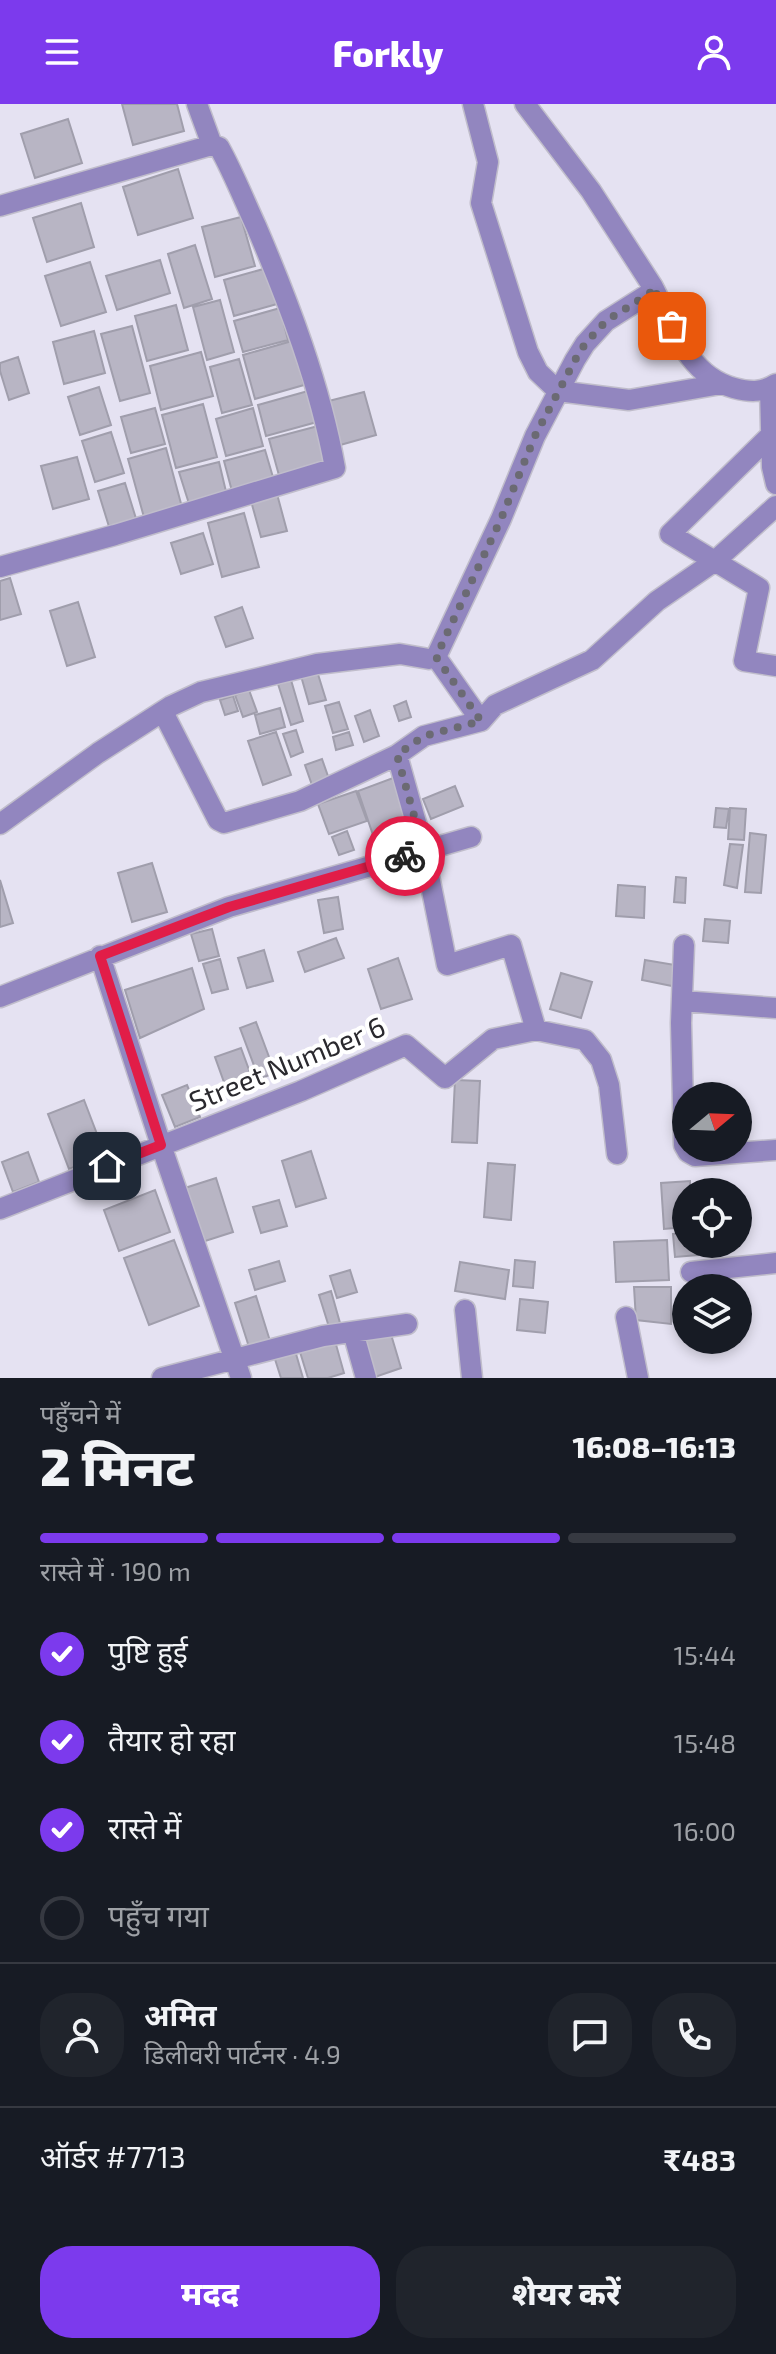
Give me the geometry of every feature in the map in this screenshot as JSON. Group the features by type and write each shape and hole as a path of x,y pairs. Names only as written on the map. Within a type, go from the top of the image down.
{"street":[{"path":"197,104 212,145"},
{"path":"473,104 487,156 481,203 485,220 538,372 558,391 629,400 721,384"},
{"path":"525,104 591,191 653,287 690,357 704,375 721,384 753,392 773,386 771,435 776,484"},
{"path":"0,206 212,145 219,147 276,275 310,372 335,468 0,567"},
{"path":"0,824 98,753 201,692 317,664 400,654 429,659 436,657 501,519 535,436 580,352 606,321 650,293 653,287"},
{"path":"771,435 670,534 759,588 744,661 776,666"},
{"path":"163,712 218,820 224,823 300,801 397,755 424,736 481,721 495,705 592,660 657,601 715,561 776,506"},
{"path":"436,657 481,721"},
{"path":"397,755 424,851 447,965 511,945 536,1030 585,1040 601,1060 609,1085 617,1154"},
{"path":"0,997 229,907 471,837"},
{"path":"684,945 682,1131 688,1152 695,1156 710,1156 776,1150"},
{"path":"100,956 241,1378"},
{"path":"682,1001 776,1008"},
{"name":"Street Number 6","path":"0,1209 301,1091 406,1045 445,1078 493,1039 536,1030"},
{"path":"691,1272 776,1263"},
{"path":"465,1310 472,1378"},
{"path":"626,1317 638,1378"},
{"path":"162,1378 323,1336 407,1324"},
{"path":"353,1332 366,1378"}],"building":[{"path":"122,104 177,104 184,131 133,145"},
{"path":"68,119 82,163 35,178 21,134"},
{"path":"178,169 193,218 138,235 123,187"},
{"path":"81,203 94,247 47,262 33,218"},
{"path":"241,217 255,266 215,277 202,227"},
{"path":"195,245 212,299 184,308 168,254"},
{"path":"160,260 170,293 117,310 106,276"},
{"path":"90,262 106,312 61,326 45,276"},
{"path":"267,268 277,304 234,316 224,280"},
{"path":"220,300 234,352 207,360 193,307"},
{"path":"176,305 188,350 147,361 135,316"},
{"path":"280,308 288,340 243,352 234,321"},
{"path":"132,326 150,393 120,401 101,334"},
{"path":"94,331 105,373 64,384 53,342"},
{"path":"292,341 304,385 255,399 243,355"},
{"path":"201,352 213,396 161,410 150,366"},
{"path":"18,357 29,393 9,400 0,363"},
{"path":"239,359 252,405 222,413 210,367"},
{"path":"99,387 111,425 80,435 68,397"},
{"path":"308,391 317,422 266,436 258,405"},
{"path":"364,392 376,435 333,447 321,403"},
{"path":"203,404 217,457 176,468 162,415"},
{"path":"155,408 165,444 131,453 121,417"},
{"path":"253,408 263,446 226,456 216,419"},
{"path":"318,426 329,465 280,479 269,439"},
{"path":"111,432 124,473 95,482 82,441"},
{"path":"166,448 183,511 145,521 128,459"},
{"path":"265,450 275,484 233,495 224,461"},
{"path":"77,457 89,499 53,509 41,466"},
{"path":"219,462 228,500 191,510 179,472"},
{"path":"125,483 138,525 111,533 98,491"},
{"path":"277,494 287,531 261,537 251,501"},
{"path":"244,513 259,567 222,577 208,523"},
{"path":"203,533 213,564 181,574 171,543"},
{"path":"10,578 21,614 0,620 0,581"},
{"path":"78,602 95,657 67,666 50,611"},
{"path":"242,607 253,638 226,647 215,617"},
{"path":"317,671 326,700 309,704 301,676"},
{"path":"291,680 303,721 291,725 278,684"},
{"path":"249,690 257,712 243,717 235,695"},
{"path":"233,696 238,711 225,715 220,700"},
{"path":"406,701 411,717 399,721 394,706"},
{"path":"339,702 348,729 333,733 325,706"},
{"path":"280,708 285,727 260,734 255,715"},
{"path":"370,710 379,736 364,742 355,716"},
{"path":"296,730 303,752 291,757 283,734"},
{"path":"276,732 291,775 263,785 248,741"},
{"path":"349,732 353,745 336,750 333,737"},
{"path":"322,759 330,782 313,788 305,765"},
{"path":"393,778 409,822 373,835 358,791"},
{"path":"455,786 463,806 431,819 423,799"},
{"path":"356,791 367,821 329,834 318,804"},
{"path":"716,808 729,809 726,828 714,827"},
{"path":"730,808 746,809 744,840 728,839"},
{"path":"347,831 354,850 339,855 332,837"},
{"path":"750,833 766,835 761,893 745,892"},
{"path":"730,844 743,845 737,888 724,885"},
{"path":"152,863 167,912 132,922 118,873"},
{"path":"676,877 686,878 685,903 674,902"},
{"path":"0,880 13,923 0,927"},
{"path":"618,885 645,887 644,918 616,916"},
{"path":"338,897 343,929 324,933 318,900"},
{"path":"705,919 730,921 728,943 703,941"},
{"path":"212,929 219,956 199,961 191,934"},
{"path":"336,938 344,958 305,972 298,952"},
{"path":"264,950 273,981 247,988 238,958"},
{"path":"398,958 412,999 381,1009 368,969"},
{"path":"220,959 228,989 212,993 203,964"},
{"path":"645,960 681,966 677,987 642,980"},
{"path":"192,968 204,1009 140,1038 125,990"},
{"path":"561,973 592,982 581,1018 550,1009"},
{"path":"256,1022 275,1073 259,1079 240,1028"},
{"path":"241,1048 256,1089 230,1099 215,1057"},
{"path":"455,1080 480,1081 477,1143 452,1142"},
{"path":"187,1085 200,1117 175,1127 162,1095"},
{"path":"84,1100 105,1155 69,1169 48,1114"},
{"path":"311,1151 326,1198 296,1207 282,1161"},
{"path":"28,1152 39,1182 13,1192 2,1162"},
{"path":"488,1163 515,1165 511,1220 484,1217"},
{"path":"216,1178 233,1232 202,1242 185,1188"},
{"path":"672,1182 672,1228 664,1229 661,1183"},
{"path":"155,1190 170,1232 119,1251 104,1210"},
{"path":"279,1200 287,1226 261,1233 253,1207"},
{"path":"174,1240 199,1306 149,1325 124,1258"},
{"path":"667,1240 669,1280 616,1282 614,1242"},
{"path":"515,1260 535,1262 533,1288 513,1286"},
{"path":"279,1261 285,1281 255,1290 249,1270"},
{"path":"460,1262 509,1270 505,1299 455,1291"},
{"path":"350,1270 357,1292 337,1298 330,1276"},
{"path":"634,1287 671,1287 671,1324 636,1320"},
{"path":"331,1291 340,1323 329,1327 319,1295"},
{"path":"256,1296 270,1341 249,1347 235,1303"},
{"path":"520,1299 548,1302 545,1333 517,1330"},
{"path":"390,1331 401,1368 372,1378 360,1340"},
{"path":"335,1341 344,1373 328,1378 308,1378 300,1352"},
{"path":"294,1347 303,1378 281,1378 273,1353"}],"way so far":[{"path":"405,856 424,851 397,755 424,736 481,721 436,657 501,519 535,436 575,360 606,321 650,293 653,287 672,326"}],"route":[{"path":"107,1166 161,1145 100,956 229,907 405,856"}]}
